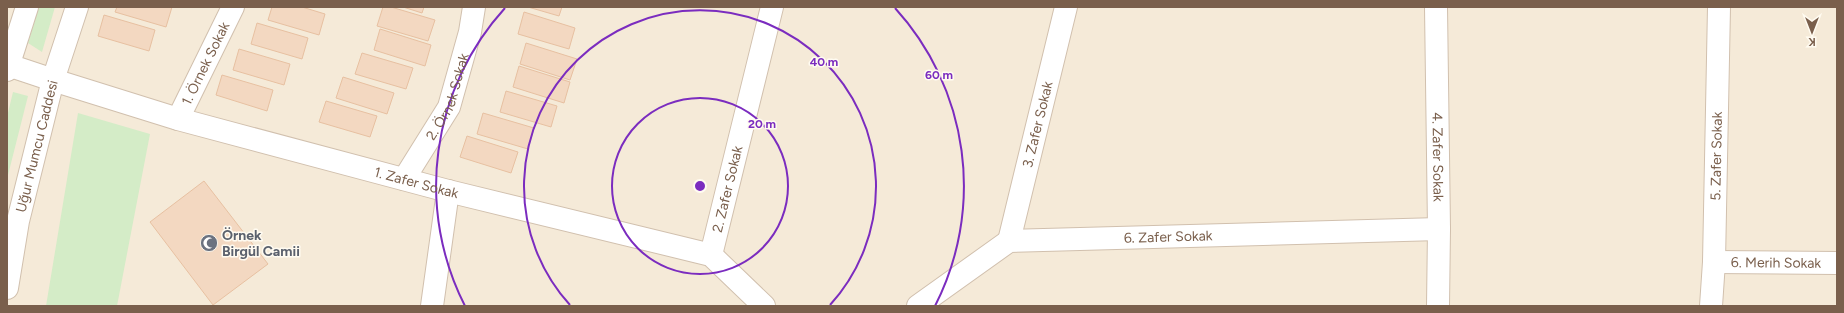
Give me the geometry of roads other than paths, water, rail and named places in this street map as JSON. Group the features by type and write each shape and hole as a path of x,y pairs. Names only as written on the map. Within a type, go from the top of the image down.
{"street":[{"path":"8,68 27,7"},
{"name":"Uğur Mumcu Caddesi","path":"7,288 18,222 53,80 77,7"},
{"name":"1. Örnek Sokak","path":"178,119 233,7"},
{"name":"2. Örnek Sokak","path":"404,179 449,107 470,32 474,7"},
{"name":"2. Zafer Sokak","path":"711,255 772,7"},
{"name":"3. Zafer Sokak","path":"1009,242 1066,7"},
{"name":"4. Zafer Sokak","path":"1436,7 1439,229 1438,306"},
{"name":"5. Zafer Sokak","path":"1711,306 1714,262 1719,7"},
{"name":"1. Zafer Sokak","path":"8,68 53,80 178,119 448,191 711,255"},
{"path":"432,306 448,191"},
{"name":"6. Zafer Sokak","path":"1009,242 1439,229"},
{"path":"918,306 1009,242"},
{"path":"711,255 764,306"},
{"name":"6. Merih Sokak","path":"1714,262 1837,263"}],"place":[{"name":"Örnek Birgül Camii","path":"209,243"}]}
